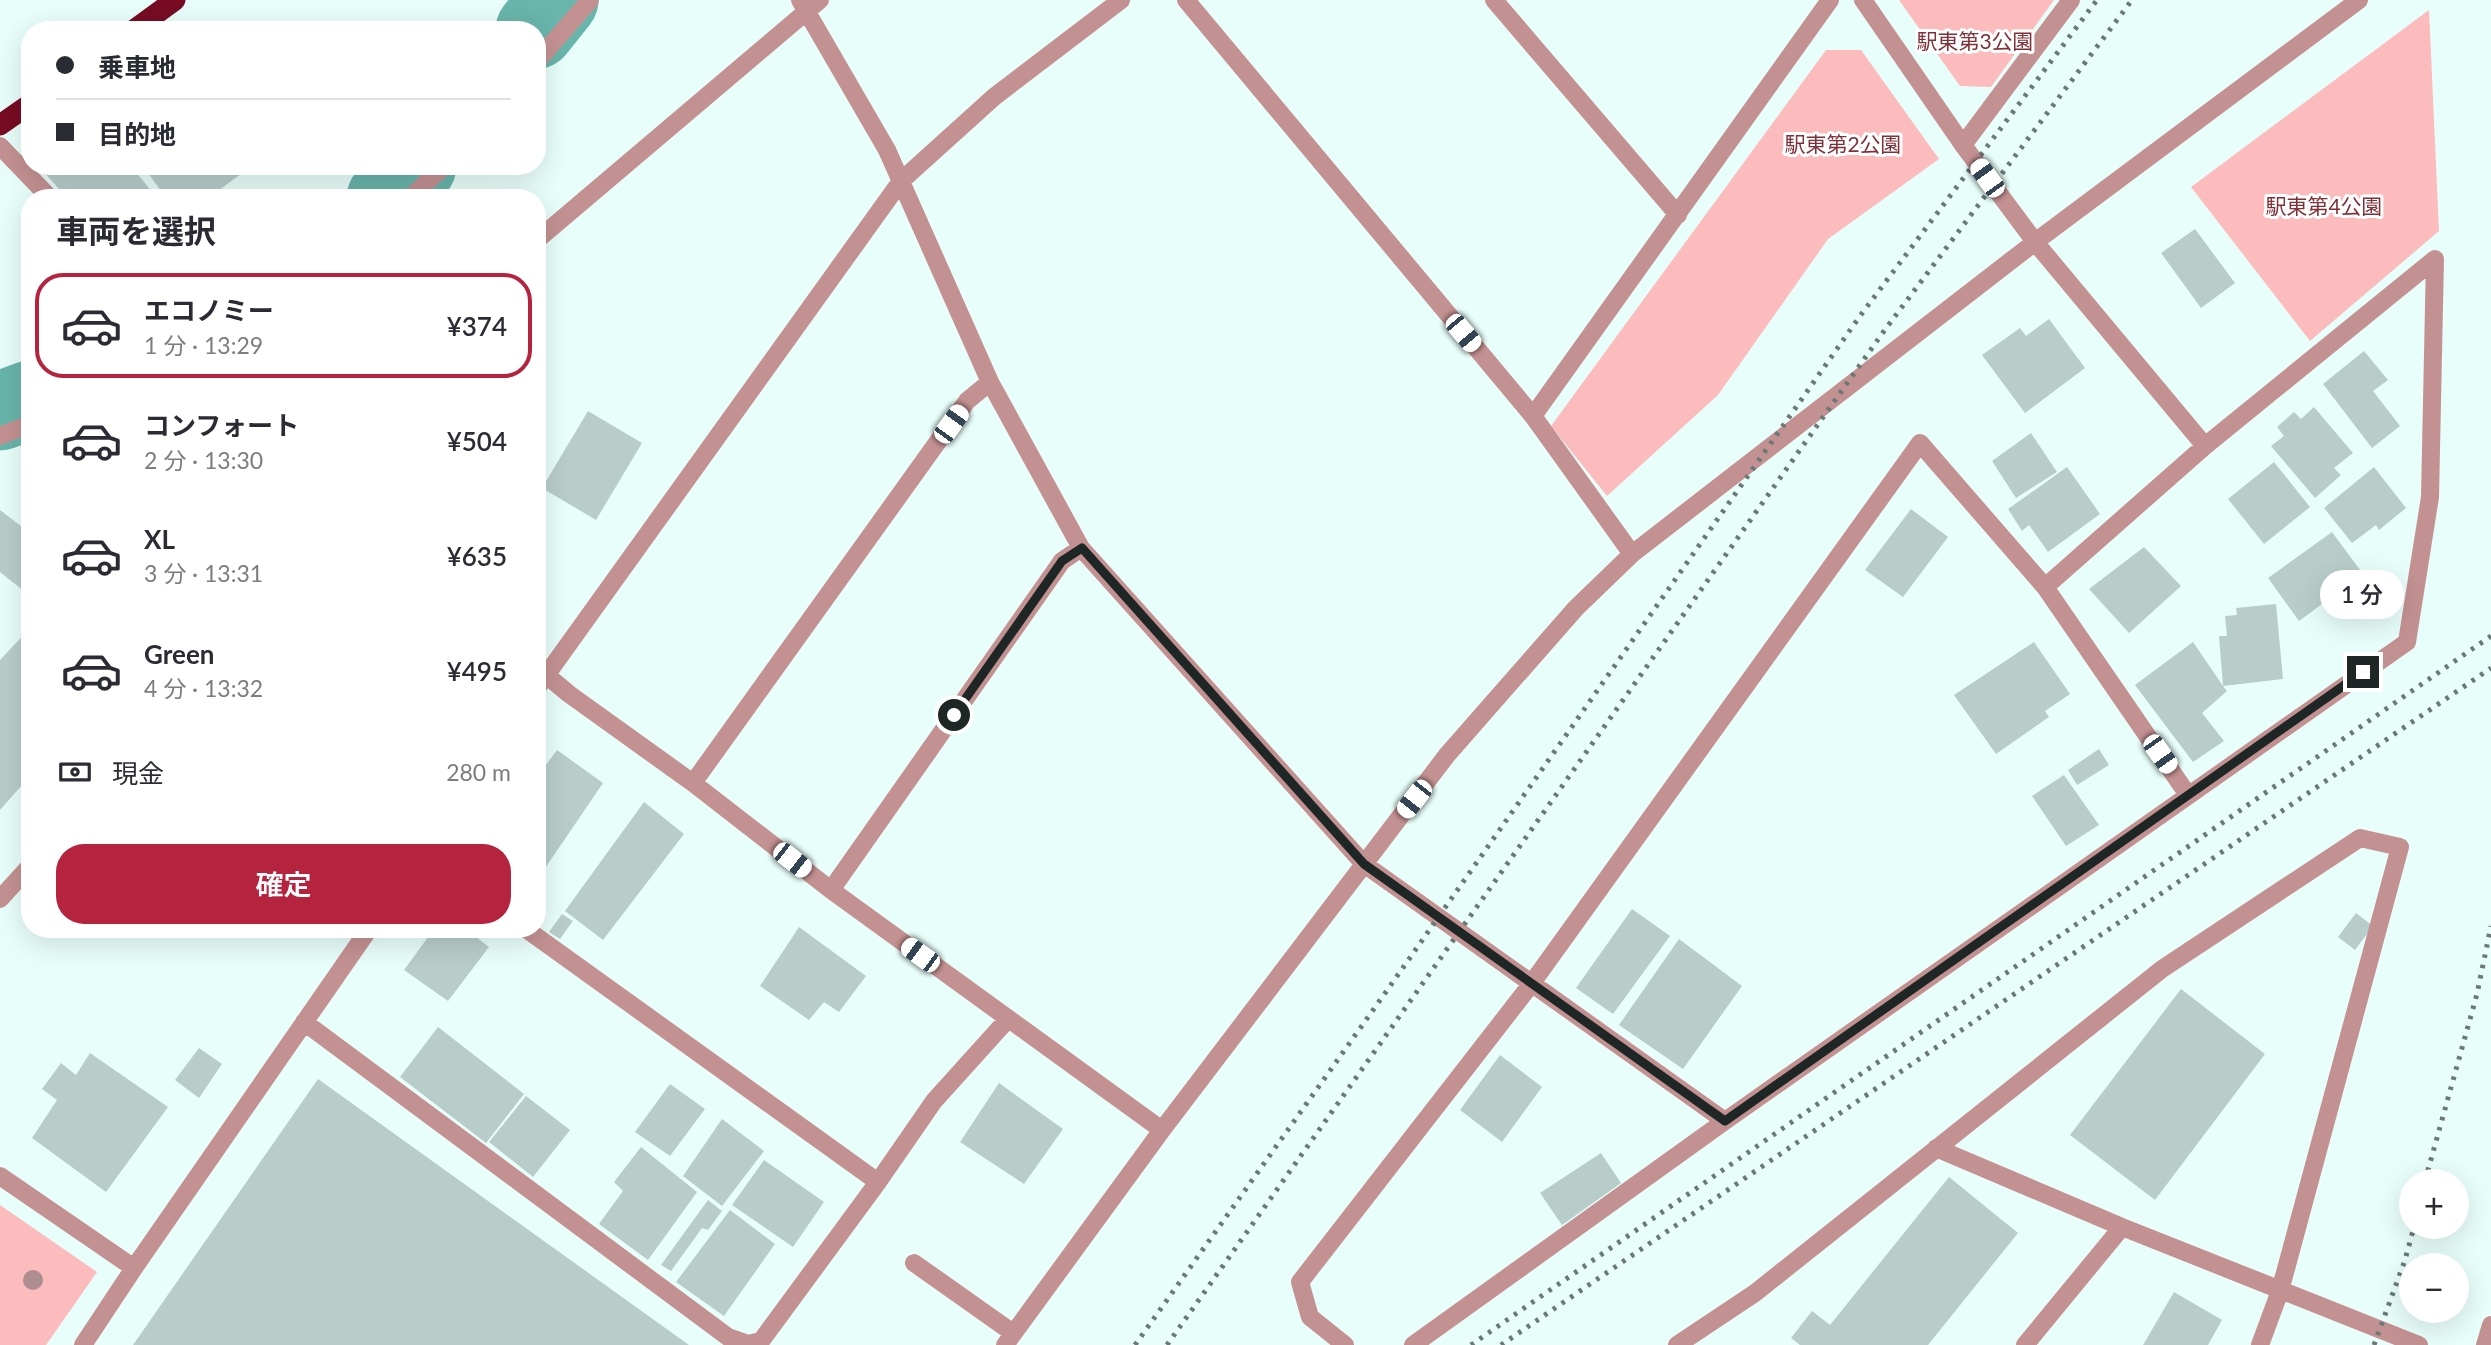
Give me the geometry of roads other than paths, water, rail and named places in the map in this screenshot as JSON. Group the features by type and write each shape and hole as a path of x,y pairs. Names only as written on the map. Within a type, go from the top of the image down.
{"highway":[{"path":"146,21 175,0"},
{"path":"0,125 21,110"}],"street":[{"path":"546,51 590,0"},
{"path":"546,669 901,181 995,97 1121,0"},
{"path":"1186,0 1533,416 1632,554"},
{"path":"1494,0 1678,215"},
{"path":"1533,416 1830,0"},
{"path":"1863,0 1963,145 2035,242 2205,446"},
{"path":"1963,145 2071,0"},
{"path":"914,1263 1009,1339 1162,1130 1447,755 1576,608 1632,554 2035,242 2359,0"},
{"path":"546,232 809,4 887,150 990,382 1082,548 1364,864 1725,1121"},
{"path":"0,146 21,168"},
{"path":"28,175 41,189"},
{"path":"420,189 434,175"},
{"path":"1413,1345 1725,1121 2407,642 2430,497 2435,259 2205,446 2045,587"},
{"path":"693,783 967,401 990,382"},
{"path":"0,436 21,428"},
{"path":"1345,1345 1310,1317 1300,1282 1532,982 1920,443 2045,587 2188,795"},
{"path":"831,890 1062,561 1082,548"},
{"path":"546,681 693,783 831,890 1162,1130"},
{"path":"1677,1345 1755,1293 2162,969 2360,838 2400,847 2280,1291 2260,1345"},
{"path":"0,899 21,876"},
{"path":"83,1345 363,938"},
{"path":"538,938 877,1182"},
{"path":"304,1022 728,1337 748,1344 761,1341 934,1101 1008,1019"},
{"path":"1936,1148 2122,1227 2419,1345"},
{"path":"0,1176 134,1268"},
{"path":"2025,1345 2122,1227"},
{"path":"2485,1345 2491,1325"}],"waterway":[{"path":"542,21 559,0"},
{"path":"395,189 408,175"},
{"path":"0,411 21,403"}],"railway":[{"path":"1135,1345 1860,316 2097,0"},
{"path":"1167,1345 1884,331 2132,0"},
{"path":"1471,1345 2491,636"},
{"path":"1501,1345 2491,668"},
{"path":"2428,1169 2477,994 2491,926"},
{"path":"2374,1345 2411,1239"}],"park label":[{"name":"駅東第3公園","path":"1975,40"},
{"name":"駅東第2公園","path":"1843,143"},
{"name":"駅東第4公園","path":"2324,205"}]}
